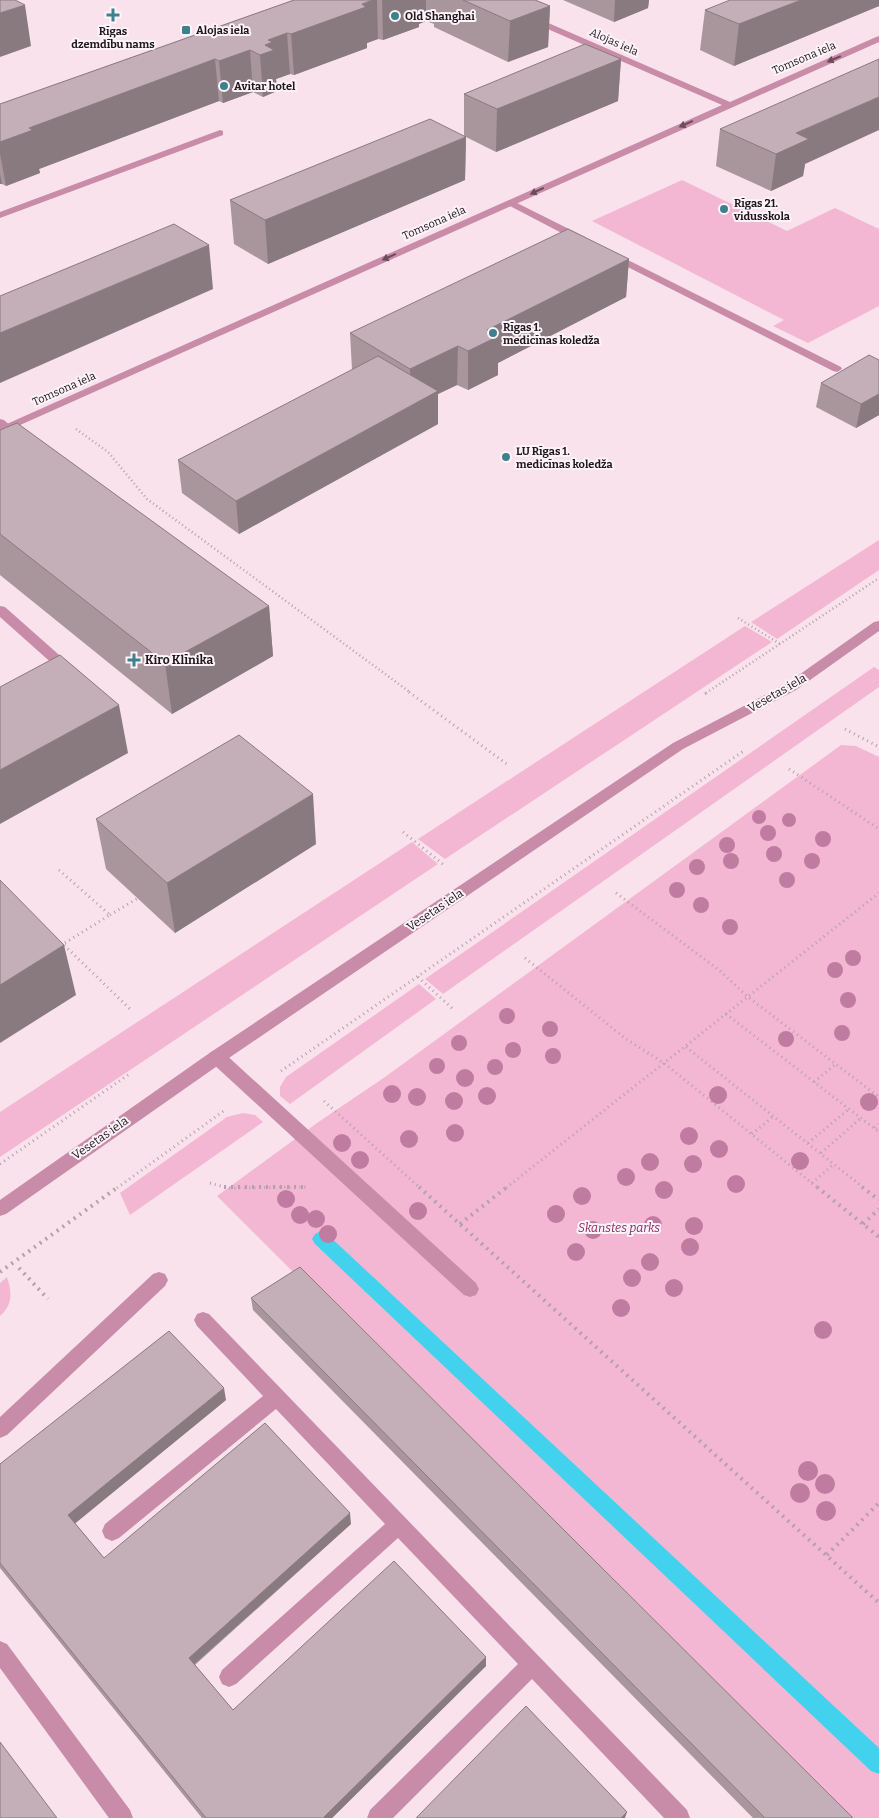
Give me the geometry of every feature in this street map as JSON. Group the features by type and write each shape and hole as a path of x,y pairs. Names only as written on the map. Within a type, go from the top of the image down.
{"street":[{"name":"Alojas iela","path":"525,15 729,105"},
{"name":"Tomsona iela","path":"2,427 50,409 879,39"},
{"path":"0,215 220,133"},
{"path":"511,203 560,233 595,247 837,369"},
{"path":"0,610 73,674"},
{"name":"Vesetas iela","path":"0,1209 217,1057 678,746 791,687 879,625"},
{"path":"217,1057 470,1289"},
{"path":"0,1429 159,1280"},
{"path":"202,1320 679,1818"},
{"path":"112,1531 276,1396"},
{"path":"229,1677 398,1525"},
{"path":"0,1651 122,1818"},
{"path":"378,1818 532,1665"}],"path":[{"path":"50,409 108,452 147,499 508,765"},
{"path":"738,618 780,644"},
{"path":"845,729 879,747"},
{"path":"0,1272 254,1089 750,746"},
{"path":"789,769 879,829"},
{"path":"403,832 445,865"},
{"path":"59,870 110,916"},
{"path":"616,893 719,970 748,997 879,1097"},
{"path":"460,1224 879,893"},
{"path":"56,949 138,898"},
{"path":"63,944 130,1009"},
{"path":"525,958 626,1040 664,1063 879,1236"},
{"path":"418,977 453,1009"},
{"path":"726,1014 879,1132"},
{"path":"686,1046 879,1200"},
{"path":"814,1082 836,1064"},
{"path":"324,1101 879,1602"},
{"path":"808,1143 848,1109"},
{"path":"752,1134 774,1116"},
{"path":"821,1153 861,1118"},
{"path":"875,1128 879,1124"},
{"path":"812,1184 834,1164"},
{"path":"210,1183 228,1188 303,1187 351,1180"},
{"path":"863,1224 879,1210"},
{"path":"19,1268 48,1299"},
{"path":"827,1555 879,1503"}],"green space":[{"path":"682,180 787,231 835,208 879,229 879,306 808,343 773,326 784,320 592,221"},
{"path":"879,540 879,570 777,639 751,622"},
{"path":"745,626 772,642 445,859 418,839"},
{"path":"874,667 879,670 879,687 443,994 425,979"},
{"name":"Skanstes parks","path":"841,745 856,746 879,757 879,1818 840,1818 217,1196 317,1123 385,1077"},
{"path":"412,842 438,864 0,1157 0,1112"},
{"path":"419,984 436,999 290,1104 280,1096 280,1087 286,1077"},
{"path":"243,1113 255,1115 263,1122 130,1215 120,1193 227,1117"},
{"path":"7,1277 10,1298 7,1307 0,1316 0,1283"}],"building":[{"path":"0,0 15,0 25,5 0,13"},
{"path":"294,0 373,0 362,4 366,7 291,34 287,33 268,40 273,42 265,45 274,50 260,55 250,50 219,61 215,59 29,128 33,130 0,142 0,104"},
{"path":"463,0 535,0 550,6 510,21"},
{"path":"730,0 801,0 739,24 705,10"},
{"path":"585,44 621,59 497,109 464,94"},
{"path":"879,59 879,97 796,133 809,139 776,154 720,129"},
{"path":"430,119 466,137 265,220 230,200"},
{"path":"174,224 209,245 0,333 0,296"},
{"path":"568,229 629,259 487,330 499,336 468,351 458,346 410,369 350,333"},
{"path":"869,355 879,360 879,394 861,404 821,383"},
{"path":"378,356 438,391 236,501 178,460"},
{"path":"17,423 269,606 165,663 0,534 0,430"},
{"path":"60,655 119,705 0,770 0,687"},
{"path":"239,735 313,794 167,883 96,819"},
{"path":"0,880 64,945 0,985"},
{"path":"300,1267 853,1818 765,1818 251,1298"},
{"path":"169,1331 224,1388 68,1515 104,1558 265,1423 350,1513 189,1658 233,1710 394,1561 486,1657 325,1818 206,1818 0,1563 0,1464"},
{"path":"526,1706 627,1812 621,1818 416,1818"},
{"path":"0,1742 57,1818 0,1818"}],"waterway":[{"path":"321,1239 879,1763"}],"place":[{"name":"Rīgas dzemdību nams","path":"113,15"},
{"name":"Old Shanghai","path":"395,16"},
{"name":"Alojas iela","path":"186,30"},
{"name":"Avitar hotel","path":"224,86"},
{"name":"Rīgas 21. vidusskola","path":"724,209"},
{"name":"Rīgas 1. medicīnas koledža","path":"493,333"},
{"name":"LU Rīgas 1. medicīnas koledža","path":"506,457"},
{"name":"Kiro Klīnika","path":"134,660"}]}
